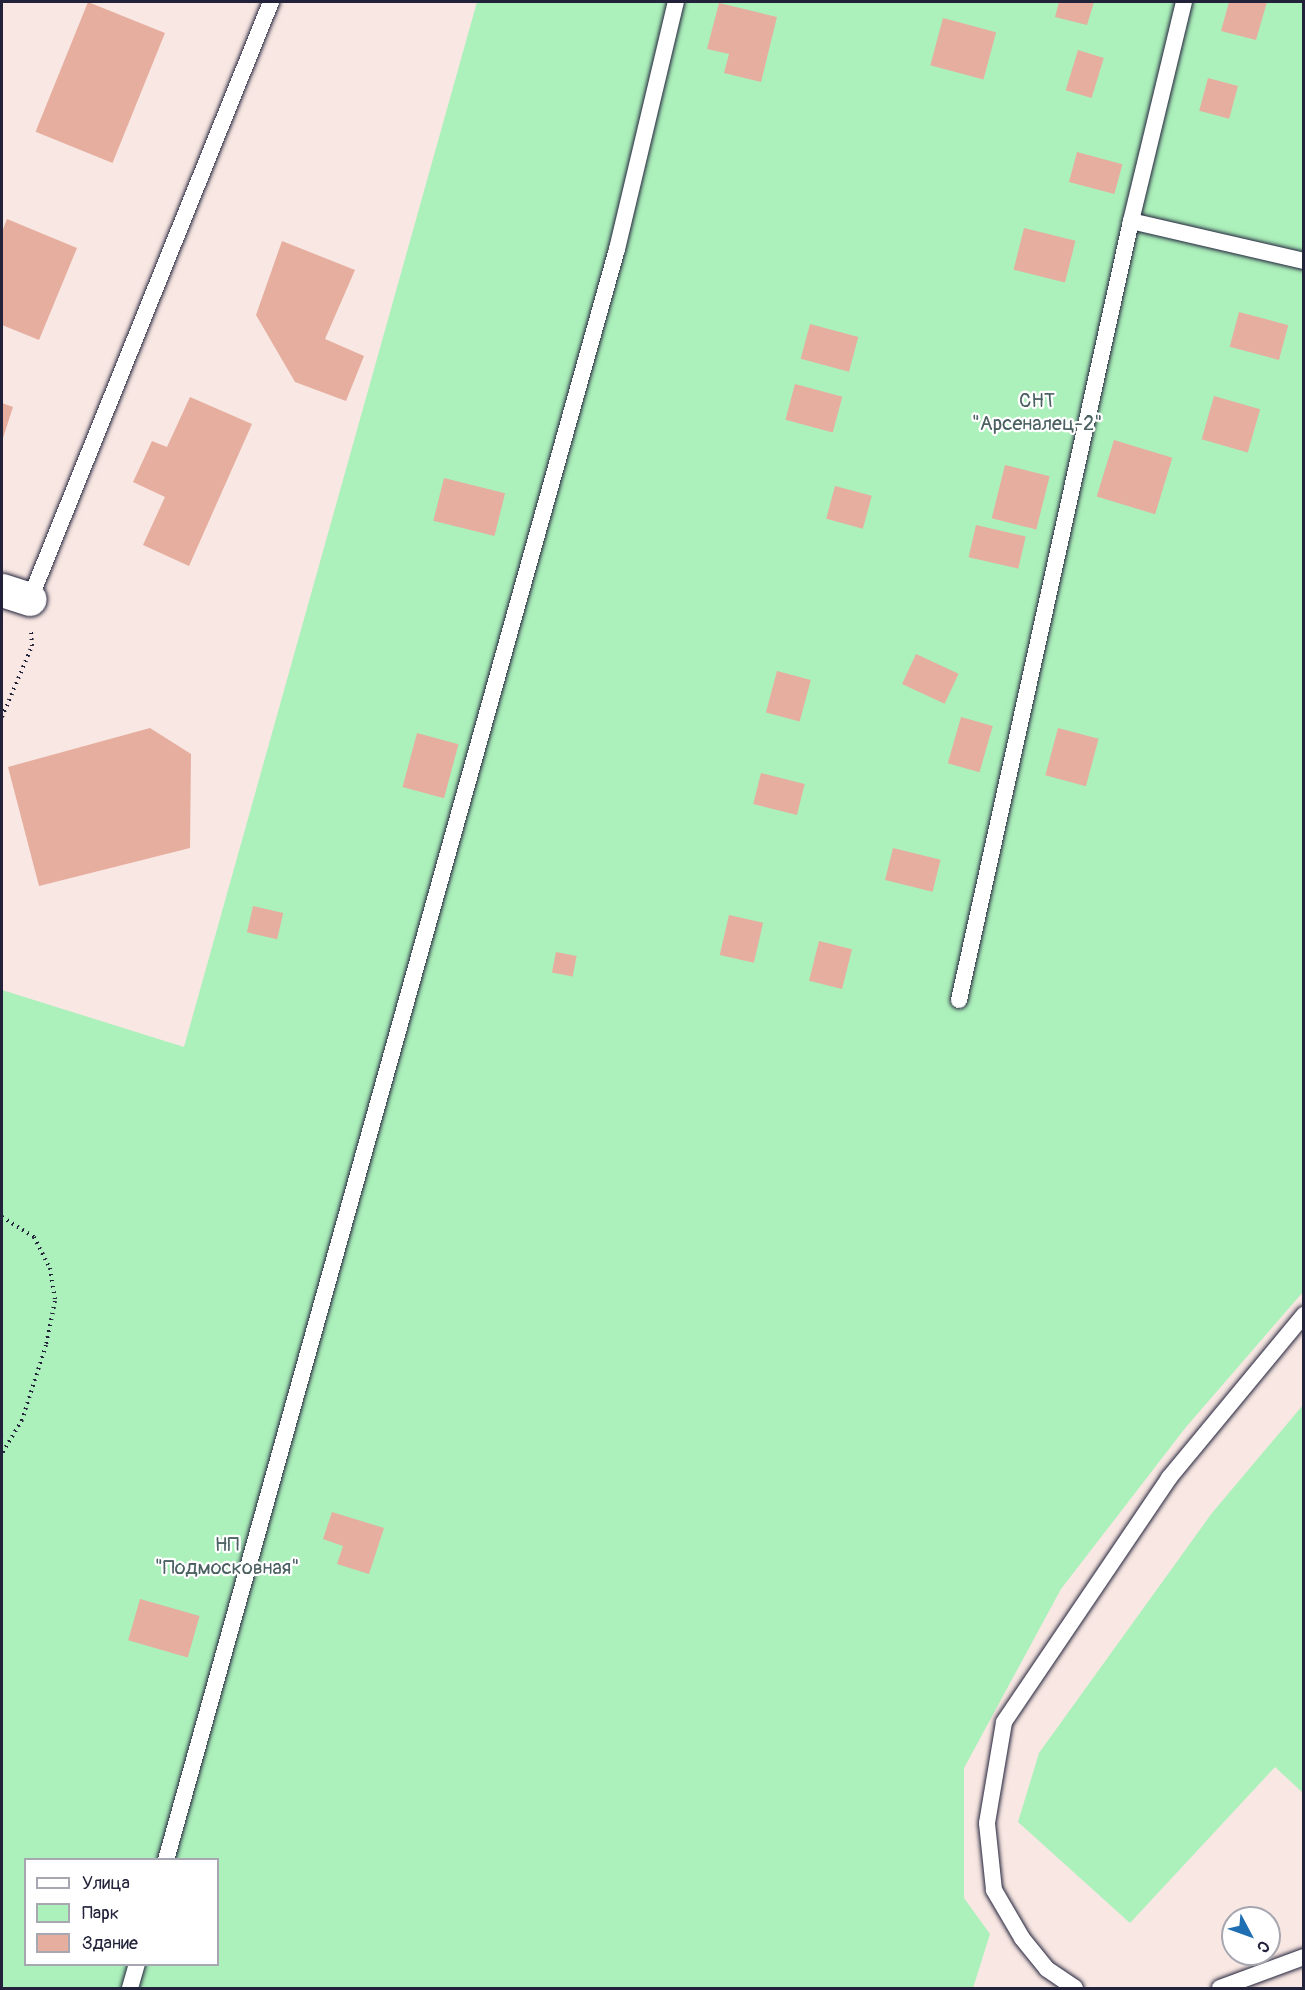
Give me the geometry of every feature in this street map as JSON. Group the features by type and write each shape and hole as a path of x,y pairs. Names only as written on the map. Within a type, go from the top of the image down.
{"lane":[{"path":"16,595 271,2"},
{"path":"167,1858 614,261 676,2"},
{"path":"959,1000 1131,222 1184,2"},
{"path":"1131,222 1304,261"},
{"path":"1075,1989 1047,1969 1022,1938 994,1890 987,1823 1004,1722 1169,1478 1304,1315"},
{"path":"1220,1989 1304,1957"},
{"path":"130,1989 137,1966"}],"path":[{"path":"2,717 32,646 16,595"},
{"path":"2,1217 34,1237 50,1268 55,1301 46,1345 22,1420 2,1453"}],"green space":[{"path":"477,2 1303,2 1303,1292 1186,1427 1061,1589 964,1768 964,1898 990,1934 973,1988 2,1988 2,990 184,1047"},
{"path":"1303,1405 1303,1793 1275,1767 1130,1923 1018,1822 1039,1753 1212,1513"}],"building":[{"path":"88,2 165,33 113,163 36,132"},
{"path":"1059,2 1094,2 1087,25 1055,17"},
{"path":"1229,2 1267,2 1256,40 1221,31"},
{"path":"719,3 777,17 761,82 724,73 729,54 707,49"},
{"path":"943,18 996,32 983,80 930,65"},
{"path":"1078,50 1104,58 1092,98 1066,90"},
{"path":"1208,78 1238,86 1229,119 1199,111"},
{"path":"1077,152 1122,164 1114,194 1069,182"},
{"path":"7,219 77,248 39,340 2,325 2,232"},
{"path":"1024,228 1075,241 1065,283 1014,270"},
{"path":"282,241 355,270 325,339 364,356 346,401 295,382 256,315"},
{"path":"1239,312 1288,325 1279,360 1230,347"},
{"path":"810,324 858,337 849,372 801,359"},
{"path":"795,384 842,397 833,432 785,420"},
{"path":"1214,396 1260,409 1248,452 1202,439"},
{"path":"190,397 252,424 189,566 143,545 165,497 133,482 152,441 167,447"},
{"path":"2,403 13,407 2,441"},
{"path":"1114,440 1172,458 1155,514 1097,496"},
{"path":"1005,465 1050,476 1036,529 992,518"},
{"path":"444,478 505,493 494,536 433,521"},
{"path":"835,486 872,496 863,529 826,519"},
{"path":"976,525 1026,536 1018,569 969,557"},
{"path":"916,654 959,674 945,704 902,684"},
{"path":"777,671 811,680 800,722 766,713"},
{"path":"961,717 993,726 979,772 948,763"},
{"path":"150,728 191,754 190,848 39,886 8,767"},
{"path":"1058,728 1099,739 1086,786 1045,775"},
{"path":"417,733 459,744 444,798 403,787"},
{"path":"761,773 805,784 797,815 753,804"},
{"path":"893,848 941,860 933,892 885,880"},
{"path":"253,906 283,913 277,939 247,932"},
{"path":"729,915 763,923 754,963 720,955"},
{"path":"819,941 852,949 842,989 809,981"},
{"path":"556,952 577,956 573,977 552,973"},
{"path":"332,1512 384,1528 369,1574 337,1564 343,1546 323,1539"},
{"path":"140,1599 200,1616 188,1657 128,1640"}],"park label":[{"name":"СНТ \"Арсеналец-2\"","path":"1037,412"},
{"name":"НП \"Подмосковная\"","path":"227,1556"}]}
